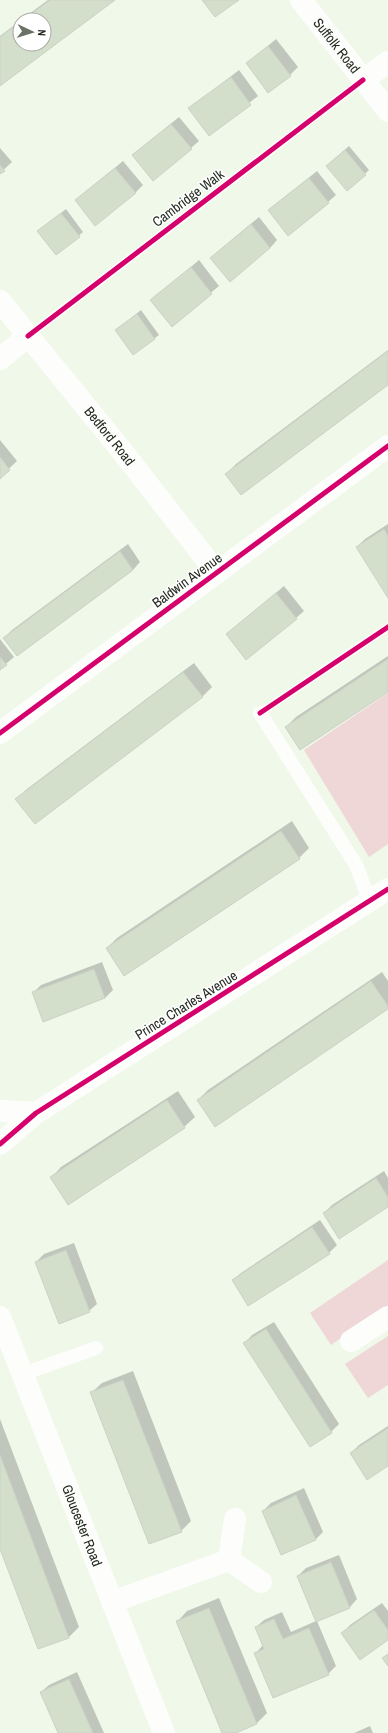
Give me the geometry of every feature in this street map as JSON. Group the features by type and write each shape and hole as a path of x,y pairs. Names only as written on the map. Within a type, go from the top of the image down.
{"street":[{"name":"Suffolk Road","path":"301,0 388,111"},
{"path":"363,80 388,62"},
{"name":"Bedford Road","path":"0,301 122,451 218,573"},
{"path":"0,359 28,336"},
{"name":"Baldwin Avenue","path":"0,732 218,573 388,446"},
{"name":"Prince Charles Avenue","path":"0,1144 36,1113 370,902 388,889"},
{"path":"0,1110 36,1113"},
{"name":"Gloucester Road","path":"0,1317 164,1733"},
{"path":"351,1342 388,1317"},
{"path":"229,1560 235,1519"},
{"path":"112,1602 229,1560"},
{"path":"229,1560 261,1582"}],"lane":[{"path":"260,713 356,865 370,902"},
{"path":"22,1374 96,1348"}],"shaded area":[{"path":"388,693 388,844 369,857 304,750"},
{"path":"388,1260 388,1306 331,1345 310,1313"},
{"path":"388,1336 388,1385 368,1398 345,1364"}],"building":[{"path":"50,0 115,0 52,47 52,12 34,12"},
{"path":"202,0 239,0 215,17"},
{"path":"12,28 12,52 45,52 0,86 0,37"},
{"path":"268,46 291,76 268,93 246,63"},
{"path":"231,77 251,105 209,136 188,108"},
{"path":"171,124 192,149 153,181 132,155"},
{"path":"345,150 366,175 347,191 326,166"},
{"path":"0,165 5,171 0,174"},
{"path":"115,168 136,193 95,226 75,200"},
{"path":"309,178 329,203 288,236 268,210"},
{"path":"61,213 80,237 56,255 37,231"},
{"path":"251,224 270,248 230,282 210,258"},
{"path":"191,267 212,294 172,327 150,300"},
{"path":"137,314 155,339 133,355 115,330"},
{"path":"388,351 388,385 241,495 225,474"},
{"path":"0,457 10,470 0,479"},
{"path":"384,529 388,536 388,598 356,547"},
{"path":"120,551 133,570 17,656 3,638"},
{"path":"276,593 297,619 246,660 226,634"},
{"path":"0,657 7,665 0,670"},
{"path":"388,659 388,692 300,750 285,727"},
{"path":"183,672 203,697 35,824 15,799"},
{"path":"281,831 300,859 124,976 106,948"},
{"path":"94,969 105,998 43,1022 32,992"},
{"path":"371,981 388,1006 388,1009 215,1127 197,1100"},
{"path":"167,1100 185,1128 68,1205 50,1177"},
{"path":"376,1178 388,1197 388,1207 339,1239 323,1213"},
{"path":"312,1227 330,1254 248,1306 232,1280"},
{"path":"66,1250 90,1312 59,1324 35,1262"},
{"path":"266,1329 332,1433 310,1447 243,1343"},
{"path":"123,1380 182,1532 149,1544 90,1392"},
{"path":"388,1428 388,1466 367,1480 350,1453"},
{"path":"0,1455 69,1638 38,1649 0,1549"},
{"path":"296,1495 316,1540 281,1555 262,1511"},
{"path":"331,1562 350,1608 316,1622 297,1576"},
{"path":"209,1608 257,1724 236,1733 222,1733 176,1621"},
{"path":"374,1610 388,1630 388,1640 360,1660 341,1633"},
{"path":"274,1619 283,1639 309,1628 329,1675 273,1698 254,1653 264,1649 255,1627"},
{"path":"388,1654 388,1666 382,1658"},
{"path":"69,1679 93,1733 58,1733 40,1692"}],"cycle path":[{"name":"Cambridge Walk","path":"28,336 363,80"},
{"path":"0,733 388,446"},
{"path":"260,713 388,627"},
{"path":"0,1144 36,1113 388,889"}]}
